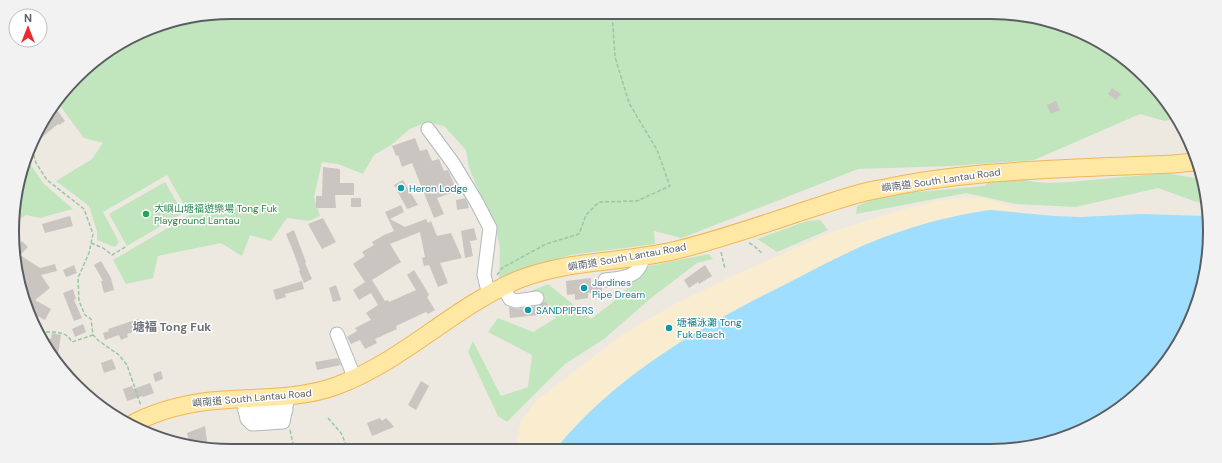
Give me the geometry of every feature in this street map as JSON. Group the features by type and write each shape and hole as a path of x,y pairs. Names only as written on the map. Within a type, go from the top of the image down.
{"main road":[{"name":"嶼南道 South Lantau Road","path":"140,423 176,407 207,401 286,409 319,391 355,379 382,364 493,290 535,274 592,262 678,250 719,239 802,211 877,189 979,174 1192,162"}],"street":[{"path":"428,129 453,163 473,194 490,228 484,275 493,290 516,301 536,298"},
{"path":"605,280 633,275 642,264 643,256"},
{"path":"337,334 355,379"},
{"path":"244,405 247,419 252,424 286,409"}],"path":[{"path":"493,290 502,268 546,244 579,234 586,215 599,202 637,201 670,186 657,150 629,103 615,57 612,19"},
{"path":"33,154 36,163 47,180 84,209 93,234 89,253 78,278 79,301 85,315 90,319 93,335 119,355 127,365 137,392 140,423"},
{"path":"91,243 103,248 112,255 127,246"},
{"path":"721,250 725,268"},
{"path":"44,332 61,333 70,338 72,342 93,335"},
{"path":"286,409 293,444"},
{"path":"328,418 341,433 346,444"}],"green space":[{"path":"218,19 1004,19 1032,23 1059,30 1097,47 1120,63 1141,81 1171,119 1165,121 1140,114 1034,160 950,166 858,169 682,238 654,231 655,244 570,255 533,267 499,287 500,248 496,230 469,168 466,150 444,126 427,122 410,129 391,145 374,155 363,174 338,164 322,162 314,197 320,216 309,221 287,218 271,241 250,235 242,256 221,243 158,256 153,278 126,284 113,260 190,215 167,175 103,212 119,242 115,247 97,240 97,231 89,206 56,181 92,159 103,143 84,138 61,107 59,108 81,81 102,63 125,47 163,30 190,23"},
{"path":"30,164 44,184 73,209 40,218 26,215 19,219 23,190"},
{"path":"1166,173 1196,178 1201,203 1158,188 1076,207 1016,204 966,193 856,214 857,206 883,195 985,186 991,178 1017,178 1035,182 1050,183"},
{"name":"大嶼山塘福遊樂場 Tong Fuk Playground Lantau","path":"165,182 183,213 127,246 109,214"},
{"path":"820,220 828,230 777,252 757,239 807,221"},
{"path":"709,254 713,259 697,263 650,299 604,339 565,364 507,422 498,416 468,352 473,341 501,396 528,387 532,355 488,332 498,318 533,332 556,318 526,293 548,284 591,319 612,303 649,266"}],"sand":[{"name":"塘褔泳灘 Tong Fuk Beach","path":"964,197 984,198 1029,214 995,210 969,213 906,230 859,247 776,289 706,327 672,348 609,394 581,421 560,444 517,444 521,421 538,399 622,335 673,305 726,279 829,233 901,210"}],"water":[{"path":"990,210 1081,217 1140,214 1203,216 1203,245 1199,273 1192,300 1175,338 1159,361 1141,382 1109,408 1097,416 1072,428 1032,440 1004,444 560,444 578,424 604,399 631,377 690,336 721,318 850,252 905,230 961,215"}],"building":[{"path":"1112,88 1121,94 1116,100 1108,94"},
{"path":"1056,101 1060,110 1051,114 1047,105"},
{"path":"57,110 65,121 59,125 58,124 41,138 47,125"},
{"path":"415,138 420,151 427,149 432,161 439,159 444,171 448,170 457,191 437,198 444,214 434,218 412,163 402,167 398,155 396,156 392,146"},
{"path":"323,167 340,169 340,183 354,183 354,195 335,195 336,208 316,208 316,196 322,196"},
{"path":"403,180 418,205 407,209 394,185"},
{"path":"351,198 361,198 361,207 351,207"},
{"path":"465,198 469,208 457,210 456,200"},
{"path":"401,205 404,212 390,219 405,227 426,219 428,223 431,221 437,236 451,233 462,258 440,263 448,283 438,287 429,265 424,266 422,258 425,257 420,232 390,244 401,262 372,280 385,301 388,300 389,302 416,290 407,275 414,270 427,291 429,295 427,297 435,310 428,314 426,312 396,326 397,329 375,339 377,343 365,349 360,340 351,344 347,337 357,331 355,328 371,320 366,313 378,305 371,293 359,300 353,290 365,282 353,264 365,256 362,252 374,245 372,242 394,231 385,212"},
{"path":"70,216 73,226 45,233 42,224"},
{"path":"323,218 336,242 322,249 308,224"},
{"path":"474,228 477,240 470,241 473,256 465,258 461,231"},
{"path":"294,230 312,279 304,283 286,234"},
{"path":"22,241 28,247 20,255 19,245"},
{"path":"20,255 40,268 55,264 57,271 41,275 50,288 35,300 51,309 45,320 36,315 30,300 23,273"},
{"path":"101,261 111,278 114,290 104,293 101,281 103,281 94,265"},
{"path":"74,265 77,273 66,277 63,270"},
{"path":"705,265 712,276 689,288 684,280"},
{"name":"Jardines Pipe Dream","path":"591,278 591,284 598,283 602,287 602,291 588,293 588,298 575,300 575,294 567,295 566,281"},
{"path":"302,281 304,289 285,294 286,297 276,300 273,290"},
{"path":"336,285 341,300 333,302 329,288"},
{"path":"73,289 76,299 74,300 82,318 74,321 63,293"},
{"name":"SANDPIPERS","path":"544,302 547,302 548,314 510,318 509,307 517,309 538,306"},
{"path":"138,319 142,329 127,334 128,337 121,340 119,335 105,340 103,333 109,331 108,329"},
{"path":"83,324 86,332 75,337 72,329"},
{"path":"52,333 61,335 58,354 47,338 51,339"},
{"path":"338,358 341,365 317,370 315,362"},
{"path":"112,359 116,369 104,373 101,363"},
{"path":"161,371 163,379 155,382 153,374"},
{"path":"421,381 429,386 416,410 408,405"},
{"path":"150,383 154,393 127,401 123,389 132,386 133,389"},
{"path":"380,418 382,421 386,418 394,427 372,436 367,423"},
{"path":"205,426 207,442 189,440 187,433"}],"place":[{"name":"Heron Lodge","path":"401,188"},
{"name":"大嶼山塘福遊樂場 Tong Fuk Playground Lantau","path":"146,214"},
{"name":"Jardines Pipe Dream","path":"584,288"},
{"name":"SANDPIPERS","path":"528,310"},
{"name":"塘褔泳灘 Tong Fuk Beach","path":"669,328"}],"district":[{"name":"塘褔 Tong Fuk","path":"172,327"}]}
